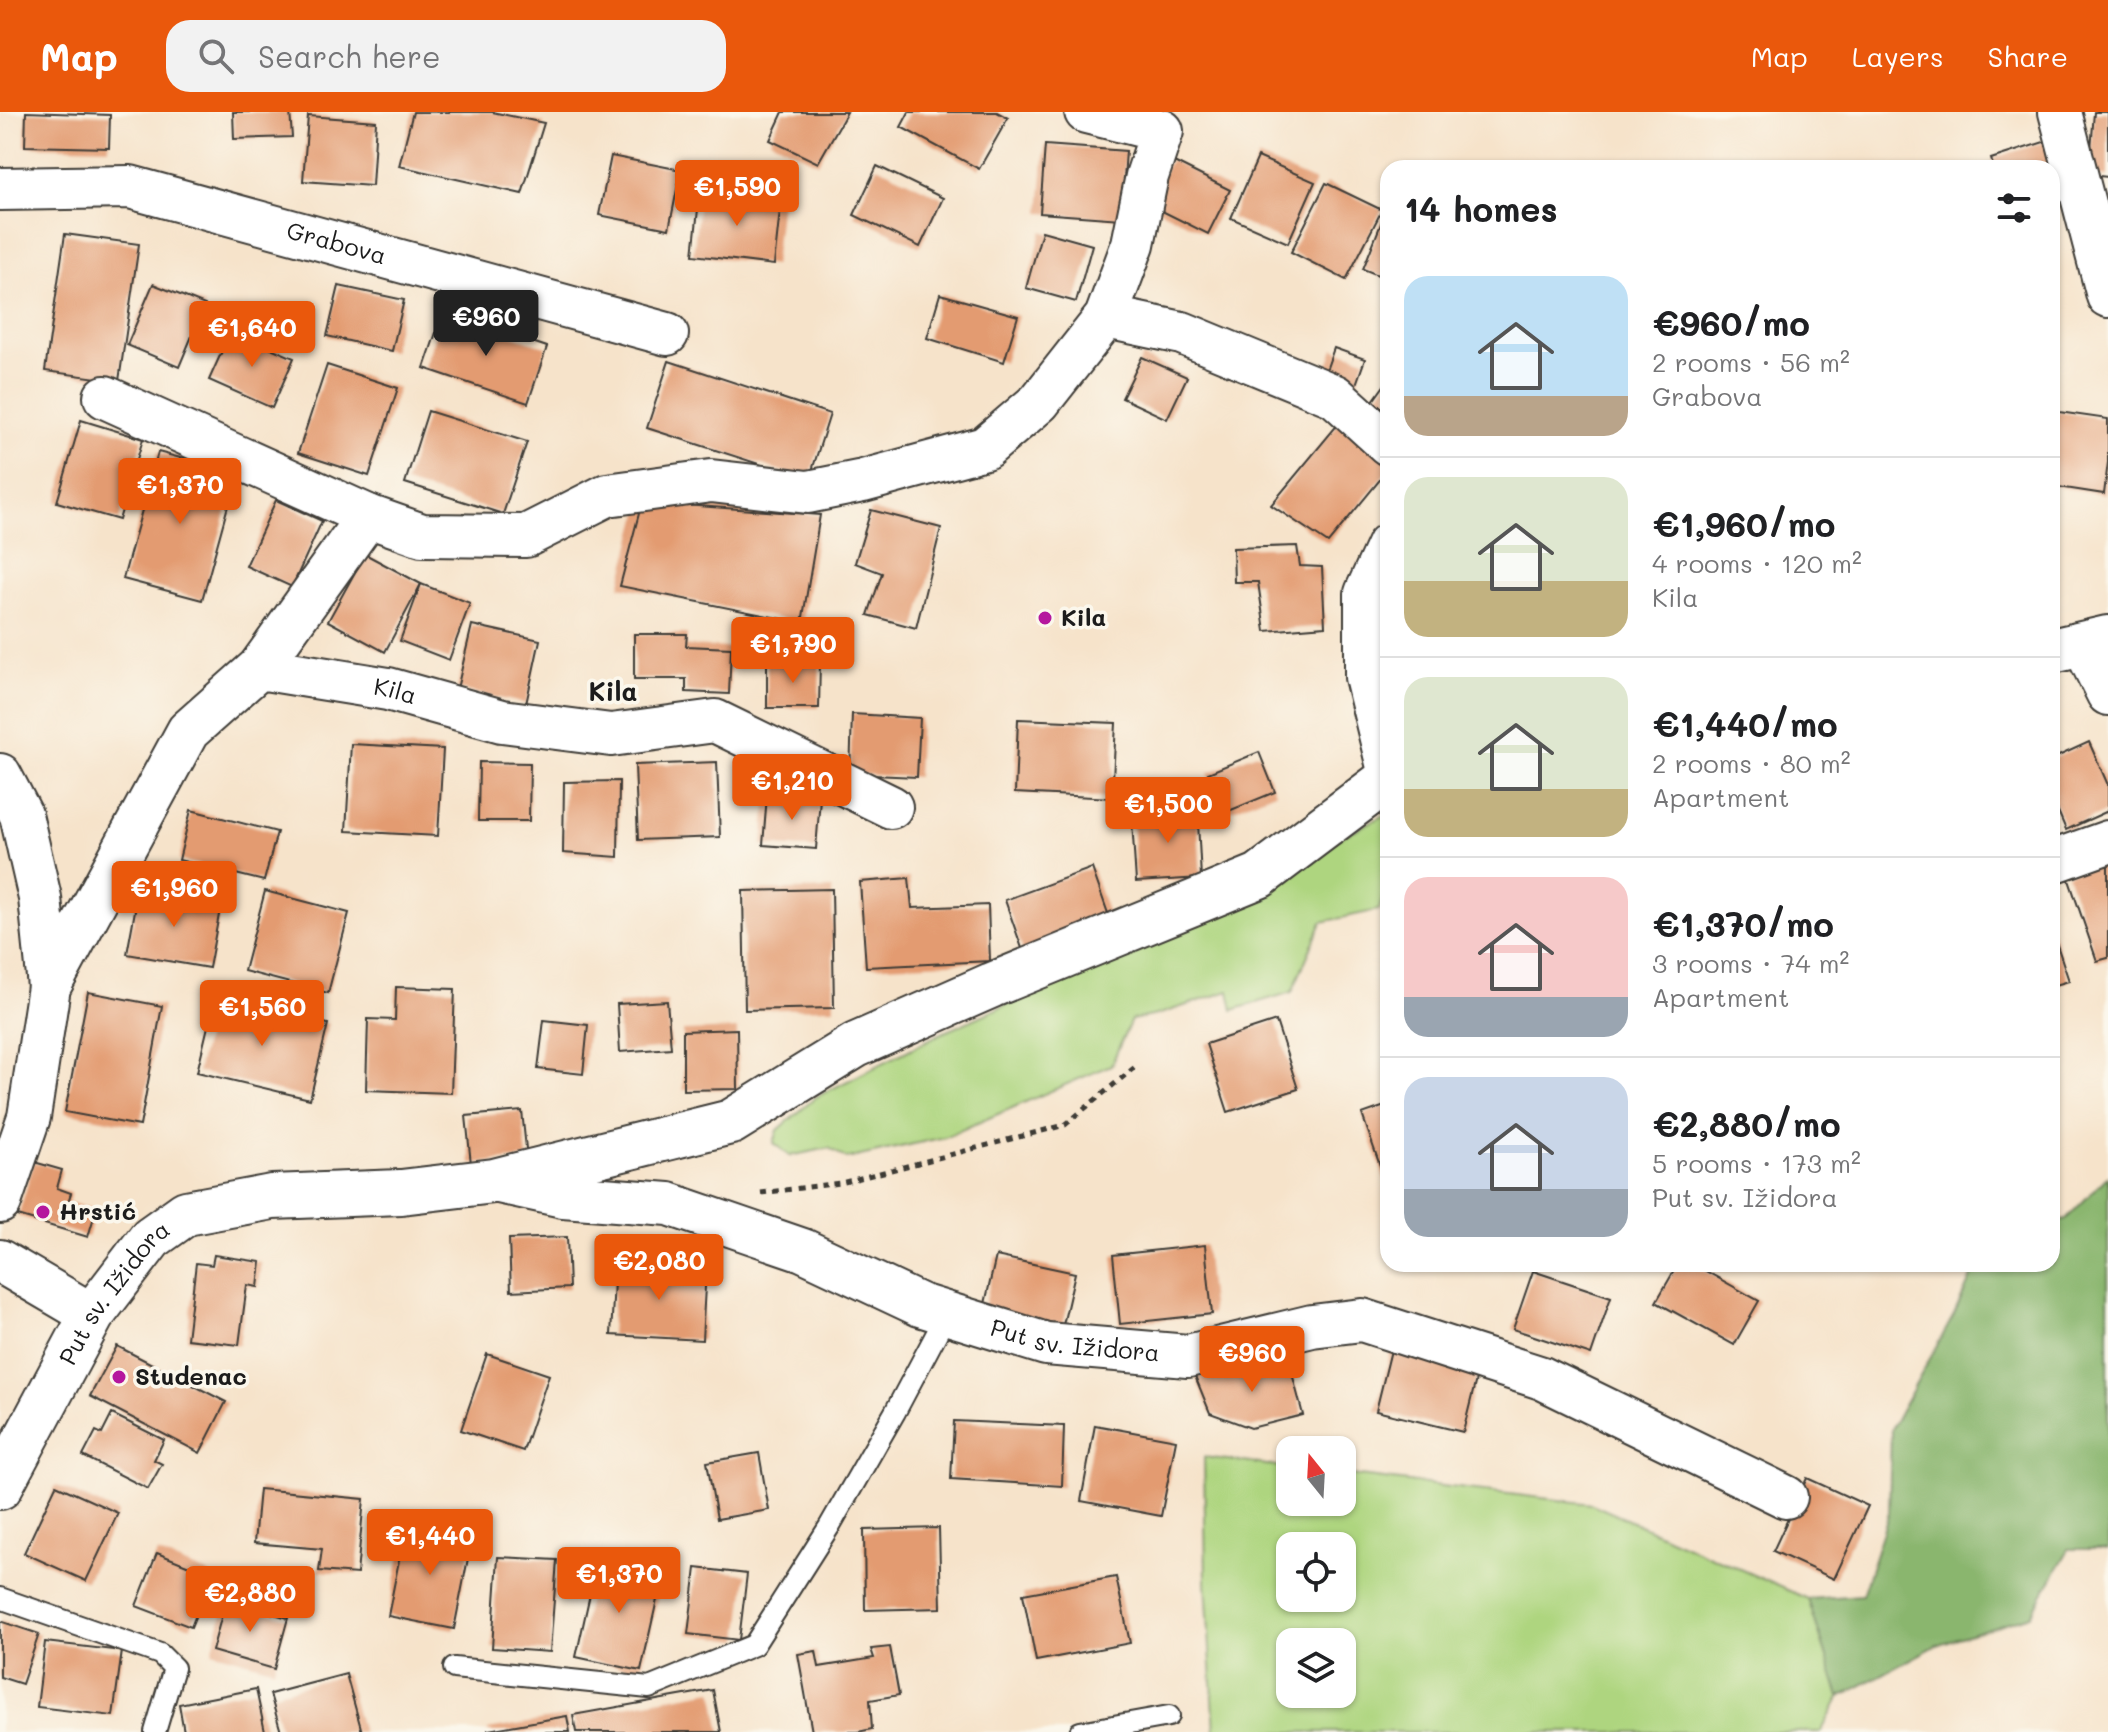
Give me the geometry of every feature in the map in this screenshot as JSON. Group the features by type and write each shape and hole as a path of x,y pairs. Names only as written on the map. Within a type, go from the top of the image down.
{"street":[{"path":"105,397 368,516 422,535 526,536 607,495 711,481 808,492 985,448 1039,402 1106,317 1133,244 1147,176 1164,121 1086,112"},
{"path":"2060,112 2108,296"},
{"name":"Grabova","path":"0,189 130,187 667,334"},
{"path":"1106,317 1182,333 1335,396 1380,437"},
{"path":"49,987 188,731 259,668 368,516"},
{"path":"1380,562 1366,593 1366,677 1380,734"},
{"path":"2081,644 2108,694"},
{"name":"Kila","path":"259,668 388,689 502,721 611,735 715,721 891,807"},
{"path":"0,775 21,815 40,898 49,987 29,1117 0,1202"},
{"name":"Put sv. Ižidora","path":"0,1487 92,1315 151,1238 186,1213 272,1197 401,1192 494,1181 731,1122 856,1045 992,985 1259,876 1380,785"},
{"path":"2060,859 2108,842"},
{"name":"Put sv. Ižidora","path":"494,1181 563,1196 669,1204 803,1250 920,1305 1046,1344 1188,1356 1312,1326 1362,1320 1542,1378 1786,1497"},
{"path":"0,1261 92,1315"}],"lane":[{"path":"454,1668 649,1688 754,1645 829,1527 947,1314"},
{"path":"0,1598 160,1654 174,1668 155,1732"},
{"path":"1080,1732 1169,1716"}],"path":[{"path":"747,1195 841,1183 1065,1125 1135,1067"}],"green space":[{"path":"1380,817 1379,910 1322,922 1292,992 1233,1010 1229,991 1157,1015 1131,1020 1111,1065 945,1137 847,1159 829,1148 790,1156 774,1143 778,1130 816,1097 938,1035 1055,983"},
{"path":"2108,1176 2108,1549 2069,1549 2031,1615 1939,1644 1840,1697 1808,1599 1862,1595 1889,1513 1891,1429 1954,1315 1973,1272 2060,1272 2060,1220 2066,1219"},
{"path":"1204,1457 1276,1466 1276,1516 1356,1516 1356,1476 1592,1504 1808,1599 1840,1697 1821,1732 1215,1732 1206,1582"}],"building":[{"path":"26,112 110,115 109,148 25,146"},
{"path":"233,112 290,112 292,137 234,139"},
{"path":"413,112 492,112 544,123 522,194 399,166"},
{"path":"783,112 847,112 818,163 770,140"},
{"path":"909,112 997,112 1008,118 979,169 901,127"},
{"path":"2094,112 2108,112 2108,177 2089,175"},
{"path":"308,116 376,121 372,186 303,181"},
{"path":"2047,141 2053,160 1991,160"},
{"path":"1045,145 1126,151 1121,219 1040,213"},
{"path":"611,156 681,170 669,229 599,215"},
{"path":"1258,157 1315,182 1288,243 1231,218"},
{"path":"1170,160 1230,190 1208,234 1148,204"},
{"path":"877,166 943,198 920,247 854,215"},
{"path":"1326,183 1380,209 1346,280 1291,252"},
{"path":"700,191 781,201 774,265 693,255"},
{"path":"1380,226 1380,276 1363,269"},
{"path":"1042,231 1092,245 1076,302 1026,288"},
{"path":"65,234 139,244 119,381 45,371"},
{"path":"153,284 205,305 179,367 127,345"},
{"path":"339,286 404,300 392,351 327,336"},
{"path":"940,294 1018,316 1004,362 927,338"},
{"path":"443,312 547,347 528,403 424,368"},
{"path":"231,331 294,358 272,408 209,380"},
{"path":"1334,348 1365,359 1354,390 1323,379"},
{"path":"1142,357 1187,377 1167,419 1122,398"},
{"path":"669,361 830,414 809,480 647,428"},
{"path":"327,365 398,388 369,476 298,453"},
{"path":"1380,391 1380,407 1373,401"},
{"path":"428,411 527,442 503,514 405,483"},
{"path":"2060,412 2108,419 2104,494 2060,487"},
{"path":"1343,418 1380,445 1380,480 1328,543 1271,505"},
{"path":"81,420 143,439 119,520 57,502"},
{"path":"158,452 237,473 202,600 123,579"},
{"path":"276,500 322,521 292,587 246,566"},
{"path":"642,502 820,515 802,623 620,586"},
{"path":"871,510 941,528 916,628 868,615 882,573 855,563"},
{"path":"1297,546 1300,566 1322,567 1325,626 1265,631 1258,582 1234,582 1233,548"},
{"path":"365,554 421,584 385,652 328,621"},
{"path":"421,584 470,603 449,660 400,641"},
{"path":"472,625 540,640 526,704 457,689"},
{"path":"634,634 687,634 686,646 731,648 729,694 686,692 686,679 634,679"},
{"path":"767,662 820,662 819,708 767,708"},
{"path":"852,714 920,718 917,777 850,774"},
{"path":"1018,719 1116,723 1112,798 1015,793"},
{"path":"2089,742 2108,785 2108,811 2066,830 2060,816 2060,755"},
{"path":"351,744 443,749 438,836 346,831"},
{"path":"1259,752 1275,792 1224,813 1208,773"},
{"path":"479,762 530,763 529,821 478,821"},
{"path":"717,762 720,837 638,840 635,765"},
{"path":"619,781 618,857 563,853 564,782"},
{"path":"767,795 820,798 816,849 763,845"},
{"path":"1197,804 1201,878 1136,882 1132,821 1154,820 1153,807"},
{"path":"191,810 277,832 264,881 179,860"},
{"path":"2108,860 2108,958 2097,961 2067,874"},
{"path":"1092,868 1111,922 1024,954 1005,900"},
{"path":"909,878 912,908 988,905 990,961 866,967 860,882"},
{"path":"139,889 221,904 209,968 127,954"},
{"path":"832,889 834,1008 745,1010 743,891"},
{"path":"265,891 349,913 328,993 244,971"},
{"path":"2060,954 2069,981 2060,984"},
{"path":"396,987 455,989 451,1093 366,1090 368,1019 395,1020"},
{"path":"88,992 162,1006 140,1126 65,1112"},
{"path":"215,997 328,1024 310,1099 197,1072"},
{"path":"667,1001 671,1048 620,1052 617,1004"},
{"path":"544,1020 588,1025 583,1074 538,1069"},
{"path":"1276,1021 1298,1089 1228,1112 1206,1044"},
{"path":"737,1029 738,1089 683,1090 683,1031"},
{"path":"1380,1108 1380,1166 1362,1114"},
{"path":"522,1111 527,1158 471,1164 466,1116"},
{"path":"34,1162 62,1170 57,1188 71,1193 68,1202 96,1210 88,1237 18,1216"},
{"path":"567,1237 569,1288 511,1291 509,1239"},
{"path":"1205,1245 1212,1314 1120,1324 1113,1255"},
{"path":"214,1255 261,1262 258,1287 247,1285 239,1345 187,1339 196,1263 212,1265"},
{"path":"996,1256 1075,1273 1063,1325 984,1308"},
{"path":"615,1264 706,1268 702,1340 611,1335"},
{"path":"1533,1272 1611,1297 1591,1355 1513,1329"},
{"path":"1673,1272 1707,1272 1759,1301 1734,1345 1656,1302"},
{"path":"117,1346 226,1402 200,1453 90,1396"},
{"path":"1391,1350 1478,1371 1463,1432 1376,1411"},
{"path":"487,1354 549,1375 523,1451 461,1430"},
{"path":"1288,1358 1303,1415 1251,1428 1210,1413 1195,1376"},
{"path":"112,1414 164,1440 154,1460 162,1464 148,1489 83,1456 96,1431 102,1434"},
{"path":"954,1421 1064,1426 1062,1486 951,1479"},
{"path":"1095,1425 1176,1440 1161,1516 1081,1501"},
{"path":"759,1453 769,1510 717,1519 707,1462"},
{"path":"1807,1478 1868,1506 1834,1579 1773,1551"},
{"path":"56,1485 118,1513 86,1581 24,1553"},
{"path":"259,1489 364,1499 357,1574 319,1571 322,1549 254,1543"},
{"path":"406,1525 472,1538 454,1629 388,1616"},
{"path":"939,1528 941,1608 865,1610 864,1530"},
{"path":"157,1553 212,1575 191,1627 136,1606"},
{"path":"498,1557 557,1560 550,1652 492,1648"},
{"path":"598,1558 663,1573 641,1671 576,1657"},
{"path":"696,1568 747,1574 739,1640 688,1634"},
{"path":"1116,1577 1130,1643 1036,1661 1023,1594"},
{"path":"226,1600 288,1618 274,1669 212,1651"},
{"path":"0,1621 39,1634 22,1684 0,1677"},
{"path":"45,1642 122,1651 113,1716 37,1707"},
{"path":"890,1647 899,1695 870,1700 872,1729 812,1732 798,1654 816,1651 819,1667 874,1658 871,1649"},
{"path":"346,1674 362,1732 281,1732 270,1694"},
{"path":"256,1689 265,1732 184,1732 179,1704"},
{"path":"713,1690 721,1732 576,1732 573,1715"},
{"path":"567,1716 570,1732 488,1732 488,1730"}],"place":[{"name":"Kila","path":"1045,618"},
{"name":"Hrstić","path":"43,1212"},
{"name":"Studenac","path":"119,1377"}],"district":[{"name":"Kila","path":"613,692"}]}
